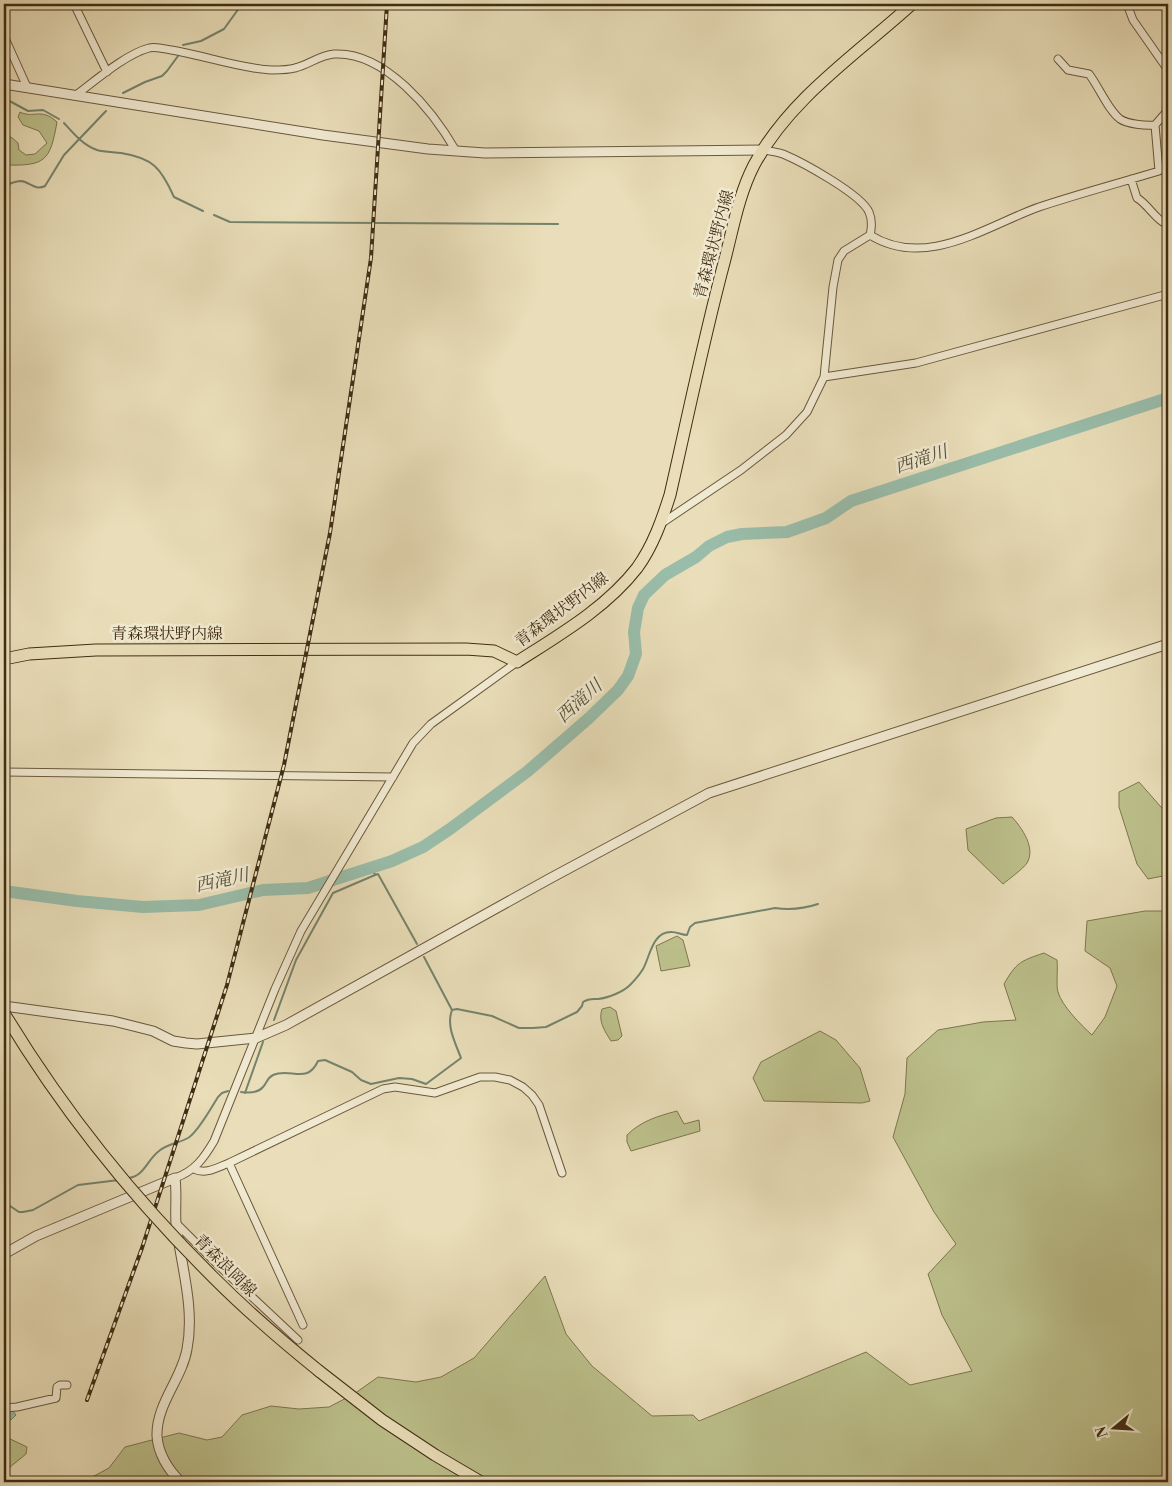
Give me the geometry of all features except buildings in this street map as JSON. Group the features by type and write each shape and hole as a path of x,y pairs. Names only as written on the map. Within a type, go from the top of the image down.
{"main road":[{"name":"青森環状野内線","path":"4,659 29,654 105,650 466,648 494,651 517,662 570,628 603,602 624,582 637,567 662,523 738,209 754,166 764,150 810,92 908,7"},
{"name":"青森浪岡線","path":"4,1013 64,1104 114,1168 158,1220 214,1278 280,1340 382,1420 482,1482"}],"street":[{"path":"74,4 108,72"},
{"path":"891,4 908,7"},
{"path":"1127,4 1133,20 1168,70"},
{"path":"4,36 27,87"},
{"path":"76,95 137,52 153,47 272,70 295,68 332,54 353,55 367,60 387,72 412,93 442,127 456,151"},
{"path":"1058,59 1068,70 1090,74 1108,104 1121,120 1145,126 1155,125 1168,110"},
{"path":"4,84 323,135 428,149 485,152 764,150 784,155 846,188 859,199 868,211 872,224 870,235 844,251 838,260 833,286 824,376 806,412 786,435 741,470 662,523"},
{"path":"870,235 883,242 900,246 922,247 959,242 1037,208 1158,170 1155,125"},
{"path":"1131,179 1137,198 1145,203 1162,222 1168,225"},
{"path":"824,376 916,363 1168,294"},
{"path":"4,1006 113,1021 153,1031 173,1041 186,1043 197,1044 256,1038 286,1025 549,879 709,793 1168,644"},
{"path":"4,1254 44,1233 194,1169 214,1141 300,931 413,744 431,724 517,662"},
{"path":"4,772 393,777"},
{"path":"194,1169 200,1172 208,1171 230,1162 383,1089 395,1087 435,1093 480,1077 495,1077 510,1080 523,1087 539,1105 562,1173"},
{"path":"230,1162 303,1325"},
{"path":"175,1178 176,1223 186,1286 189,1329 187,1350 179,1374 166,1399 158,1421 157,1437 162,1456 172,1474 181,1482"},
{"path":"176,1223 218,1266 298,1340"},
{"path":"4,1408 56,1398 57,1387 67,1385"}],"green space":[{"path":"20,112 46,115 57,122 52,146 43,159 37,162 4,165 4,136 6,139 11,137 18,143 19,150 26,155 35,154 47,143 39,131 23,125 18,117"},
{"path":"1139,782 1168,815 1168,875 1148,879 1137,864 1119,807 1119,792"},
{"path":"1012,817 1027,838 1030,851 1027,863 1003,884 968,850 966,829 996,818"},
{"path":"1145,911 1168,911 1168,1482 83,1482 109,1468 125,1447 179,1433 207,1440 222,1437 242,1415 271,1406 299,1409 329,1407 354,1394 378,1377 416,1382 441,1377 474,1358 545,1276 566,1334 592,1366 652,1416 693,1415 699,1421 866,1352 910,1385 972,1371 942,1315 928,1274 956,1244 934,1212 893,1137 905,1094 907,1058 938,1030 983,1022 1016,1020 1004,984 1019,964 1044,953 1057,960 1057,989 1063,1003 1077,1021 1092,1035 1105,1017 1117,986 1110,968 1085,951 1087,921"},
{"path":"677,936 683,940 690,966 661,971 656,946"},
{"path":"610,1007 616,1011 622,1036 618,1040 611,1041 601,1021 602,1009"},
{"path":"820,1031 836,1040 860,1068 870,1101 862,1103 764,1101 753,1078 761,1062"},
{"path":"677,1111 684,1124 699,1120 700,1131 631,1151 627,1142 627,1135 632,1130 650,1120"},
{"path":"4,1436 27,1447 26,1454 4,1472"}],"shaded area":[{"path":"12,1410 16,1415 4,1423 4,1412"}],"waterway":[{"path":"183,45 201,41 224,29 242,4"},
{"path":"123,93 162,76 178,56"},
{"path":"4,98 28,111 43,110 59,119"},
{"path":"4,186 21,181 35,187 45,186 64,155 106,111"},
{"path":"64,123 92,148 100,151 132,155 148,161 160,172 174,197 203,211"},
{"path":"214,215 230,222 558,224"},
{"name":"西滝川","path":"4,891 77,901 143,907 199,905 263,890 308,888 392,861 423,847 528,771 618,690 628,676 636,654 634,632 638,608 644,595 665,575 696,557 709,546 727,537 742,534 787,532 826,518 851,501 1168,398"},
{"path":"274,1020 296,960 333,893 375,875 372,868"},
{"path":"375,875 378,874 417,944"},
{"path":"241,1092 256,1091 263,1087 271,1076 279,1073 303,1074 309,1072 318,1061 325,1060 352,1072 361,1080 371,1084 399,1078 412,1079 426,1084 461,1058 451,1028 450,1016 452,1010 457,1009 492,1016 519,1028 546,1027 577,1012 585,1001 606,997 627,988 643,969 656,940 665,933 674,932 687,935 690,927 695,923 775,908 796,909 818,904"},
{"path":"424,957 452,1010"},
{"path":"245,1093 263,1042"},
{"path":"129,1178 139,1174 162,1149 192,1135 218,1097 228,1091"},
{"path":"4,1202 19,1212 23,1212 33,1210 78,1185 119,1180"}],"railway":[{"path":"87,1400 142,1248 227,985 284,765 330,533 371,258 387,4"}]}
